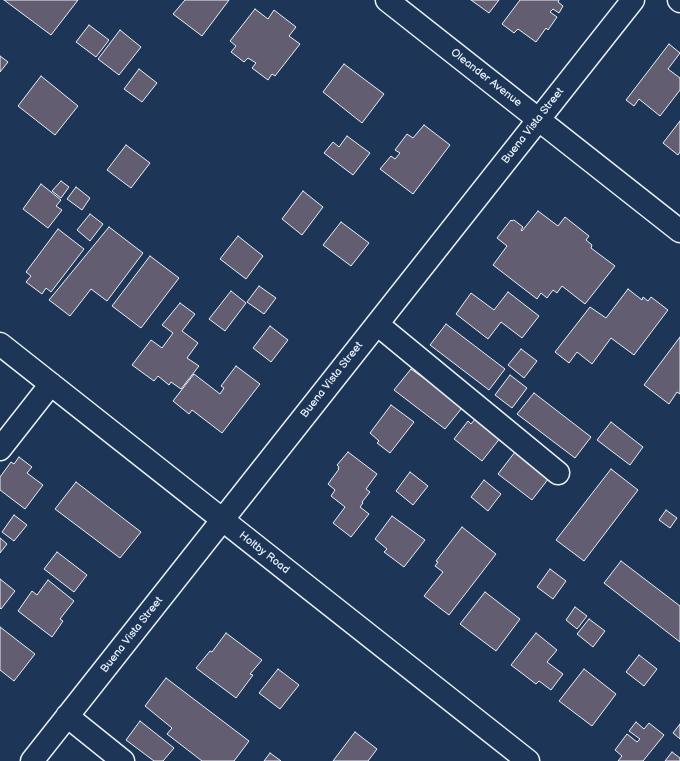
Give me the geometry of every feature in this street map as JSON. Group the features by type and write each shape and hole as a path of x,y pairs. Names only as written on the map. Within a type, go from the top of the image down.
{"street":[{"name":"Oleander Avenue","path":"387,0 680,231"},
{"name":"Buena Vista Street","path":"32,761 633,0"},
{"path":"377,324 558,473"},
{"name":"Holtby Road","path":"0,344 528,761"},
{"path":"0,449 51,384"},
{"path":"67,716 123,761"}],"building":[{"path":"4,0 78,0 51,35"},
{"path":"185,0 229,0 202,36 173,14"},
{"path":"471,0 499,0 489,13"},
{"path":"520,0 559,0 558,2 563,6 559,13 553,9 550,12 557,17 548,30 546,28 536,42 518,29 514,33 502,24"},
{"path":"255,9 268,19 274,10 296,27 289,36 300,44 275,76 272,74 268,80 252,68 256,63 248,58 244,62 231,52 236,46 230,41"},
{"path":"89,25 109,40 96,57 76,42"},
{"path":"120,30 141,47 119,75 98,59"},
{"path":"669,44 680,53 668,69 680,78 680,90 660,116 639,99 634,106 626,100"},
{"path":"0,56 8,62 0,72"},
{"path":"344,64 384,94 362,123 323,92"},
{"path":"139,69 157,83 142,102 124,89"},
{"path":"41,76 78,106 55,135 18,106"},
{"path":"680,121 680,152 678,155 663,143"},
{"path":"424,125 450,145 413,194 380,169 391,156 395,159 400,153 395,150 407,134 413,138"},
{"path":"347,136 370,153 353,175 324,153 333,142 339,147"},
{"path":"126,145 150,163 131,188 107,170"},
{"path":"61,181 69,187 61,198 52,191"},
{"path":"41,184 61,200 56,206 62,210 48,228 23,209"},
{"path":"76,187 90,198 82,210 67,199"},
{"path":"303,191 323,207 302,235 282,219"},
{"path":"538,211 558,226 565,217 589,236 586,240 592,245 591,248 615,266 585,304 562,286 557,293 553,290 547,298 541,293 537,299 493,265 507,246 497,238 511,220 514,220 523,227 521,230 522,231"},
{"path":"90,214 103,224 90,241 77,230"},
{"path":"341,222 369,243 351,266 323,245"},
{"path":"109,227 143,253 107,301 91,289 70,316 49,300"},
{"path":"58,229 84,249 51,292 46,288 42,294 26,282 31,276 26,272"},
{"path":"238,236 263,256 246,279 220,259"},
{"path":"150,256 179,278 141,328 112,306"},
{"path":"259,286 276,298 264,314 247,302"},
{"path":"628,289 642,300 643,297 648,301 651,297 668,310 634,355 611,338 592,364 577,352 569,363 555,352 590,307 606,318"},
{"path":"231,291 246,303 225,331 209,319"},
{"path":"508,292 539,316 522,338 501,322 488,339 456,314 471,293 494,310"},
{"path":"180,303 195,314 182,331 198,343 187,358 199,366 181,389 171,382 169,385 158,376 154,381 132,365 151,340 162,348 173,333 162,325"},
{"path":"446,324 505,369 489,390 430,345"},
{"path":"270,326 288,340 271,362 253,348"},
{"path":"680,337 680,394 677,392 669,404 644,385"},
{"path":"521,349 537,361 524,378 508,365"},
{"path":"236,366 260,384 222,433 192,410 189,414 173,401 194,374 220,394 224,388 221,386"},
{"path":"411,369 436,387 439,383 466,403 445,429 394,390"},
{"path":"510,375 527,388 512,408 495,395"},
{"path":"534,393 591,437 575,458 517,414"},
{"path":"391,405 414,422 390,453 377,443 379,441 370,433"},
{"path":"476,418 501,437 482,461 454,439 468,421 471,424"},
{"path":"611,422 643,447 630,465 597,440"},
{"path":"348,452 377,474 366,489 370,492 360,507 369,514 351,537 333,523 345,507 331,496 335,490 328,484 339,469 337,465"},
{"path":"515,452 549,478 532,500 498,474"},
{"path":"19,457 32,467 27,473 43,485 25,509 0,490 0,477 11,462 14,464"},
{"path":"611,469 638,490 584,561 556,540"},
{"path":"410,472 428,486 413,505 396,491"},
{"path":"484,480 501,494 488,511 471,497"},
{"path":"76,482 141,532 120,558 55,509"},
{"path":"666,510 677,518 670,528 659,520"},
{"path":"14,515 27,525 14,541 2,532"},
{"path":"392,516 425,540 404,567 384,552 387,549 375,539"},
{"path":"462,527 496,554 449,615 424,596 443,572 435,566 438,562 436,561"},
{"path":"0,538 7,544 0,553"},
{"path":"57,552 87,575 74,592 44,569"},
{"path":"621,561 680,606 680,642 604,583"},
{"path":"550,569 566,581 553,599 537,587"},
{"path":"0,579 15,591 1,609 0,608"},
{"path":"48,580 74,601 60,619 63,621 52,637 18,611 32,591 37,595"},
{"path":"485,592 520,619 496,651 460,624"},
{"path":"575,607 587,616 577,629 566,620"},
{"path":"589,619 605,631 593,647 577,634"},
{"path":"0,627 35,654 14,681 0,670"},
{"path":"226,633 262,660 250,674 253,675 236,698 196,668 210,651 212,652"},
{"path":"536,633 557,650 547,662 563,674 551,690 539,681 536,684 511,665"},
{"path":"639,655 657,669 644,686 626,672"},
{"path":"278,669 299,685 280,709 259,693"},
{"path":"584,669 616,694 592,726 559,701"},
{"path":"166,678 249,741 234,761 202,761 167,734 172,728 145,706"},
{"path":"140,721 174,748 163,761 154,761 126,740"},
{"path":"636,722 644,729 649,723 664,735 643,761 618,761 622,756 615,750 627,734 637,742 640,739 629,731"},
{"path":"680,724 680,739 673,733"},
{"path":"355,732 377,749 368,761 333,761"},
{"path":"672,752 680,758 680,761 665,761"},
{"path":"270,753 281,761 264,761"}]}
